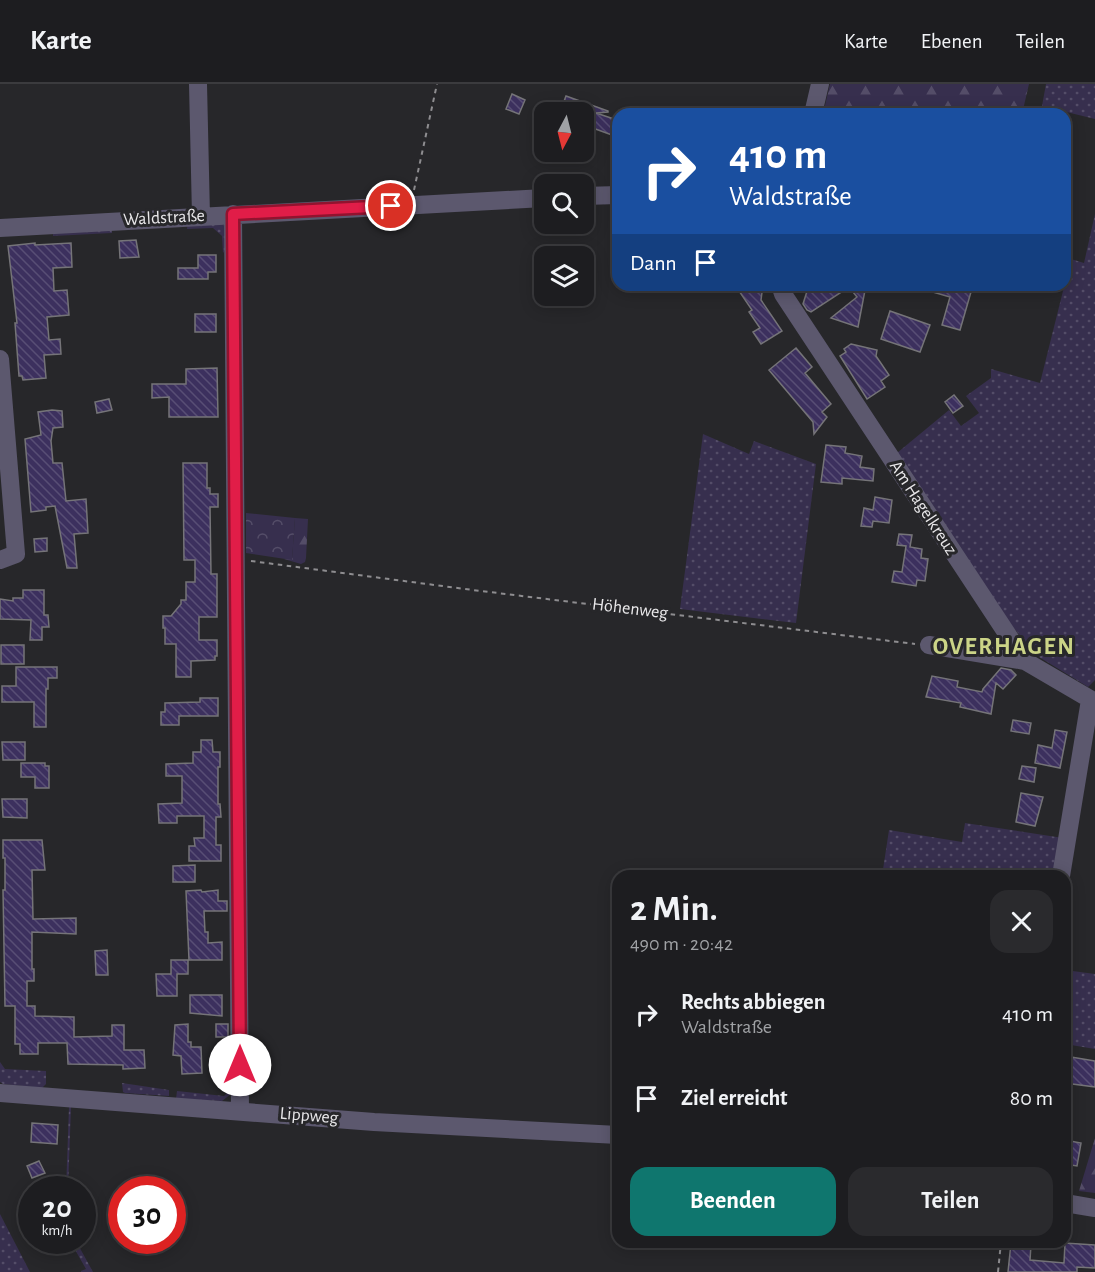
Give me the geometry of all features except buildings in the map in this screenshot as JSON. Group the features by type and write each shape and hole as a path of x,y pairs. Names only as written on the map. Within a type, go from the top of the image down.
{"street":[{"path":"198,84 201,216"},
{"path":"814,108 820,84"},
{"path":"594,196 612,195"},
{"name":"Waldstraße","path":"0,228 534,199"},
{"path":"233,214 240,1111"},
{"name":"Am Hagelkreuz","path":"782,291 1025,661 1093,701"},
{"path":"0,359 16,554 0,560"},
{"path":"929,645 1025,661"},
{"path":"1062,870 1093,701"},
{"name":"Lippweg","path":"0,1093 374,1122 612,1135"},
{"path":"1071,1204 1095,1208"}],"path":[{"path":"414,205 413,191 437,84"},
{"name":"Höhenweg","path":"236,559 929,645"},
{"path":"998,1272 1000,1248"}],"green space":[{"path":"830,84 1029,84 1023,108 824,108"},
{"path":"1046,84 1095,84 1095,119 1071,113 1071,108 1042,106"},
{"path":"1095,214 1095,680 1088,687 1039,657 1010,624 897,453 949,410 961,426 979,413 966,396 991,378 991,369 1040,383 1063,291 1071,291 1071,259 1084,263"},
{"path":"214,220 224,225 226,249 223,253 222,236 213,228 187,229 188,221"},
{"path":"111,226 112,233 53,236 53,229"},
{"path":"703,434 749,454 754,441 816,464 796,623 680,609"},
{"path":"246,513 295,518 292,560 246,553"},
{"path":"295,518 308,519 306,558 301,564 284,559 292,559"},
{"path":"965,823 1063,838 1057,870 883,870 889,830 962,842"},
{"path":"1071,971 1095,974 1095,1049 1071,1045"},
{"path":"0,1062 5,1069 46,1071 46,1084 42,1088 3,1084 0,1082"},
{"path":"122,1083 169,1090 169,1096 125,1093"},
{"path":"177,1091 224,1096 227,1093 231,1094 222,1101 176,1099"},
{"path":"69,1107 71,1107 68,1176 67,1176"},
{"path":"1095,1138 1095,1193 1079,1191"},
{"path":"0,1214 18,1249 18,1254 21,1254 30,1272 0,1272"},
{"path":"77,1254 83,1254 93,1272 81,1272 86,1269"}],"district":[{"name":"OVERHAGEN","path":"1004,647"}],"route":[{"path":"240,1065 233,214 391,206"}]}
